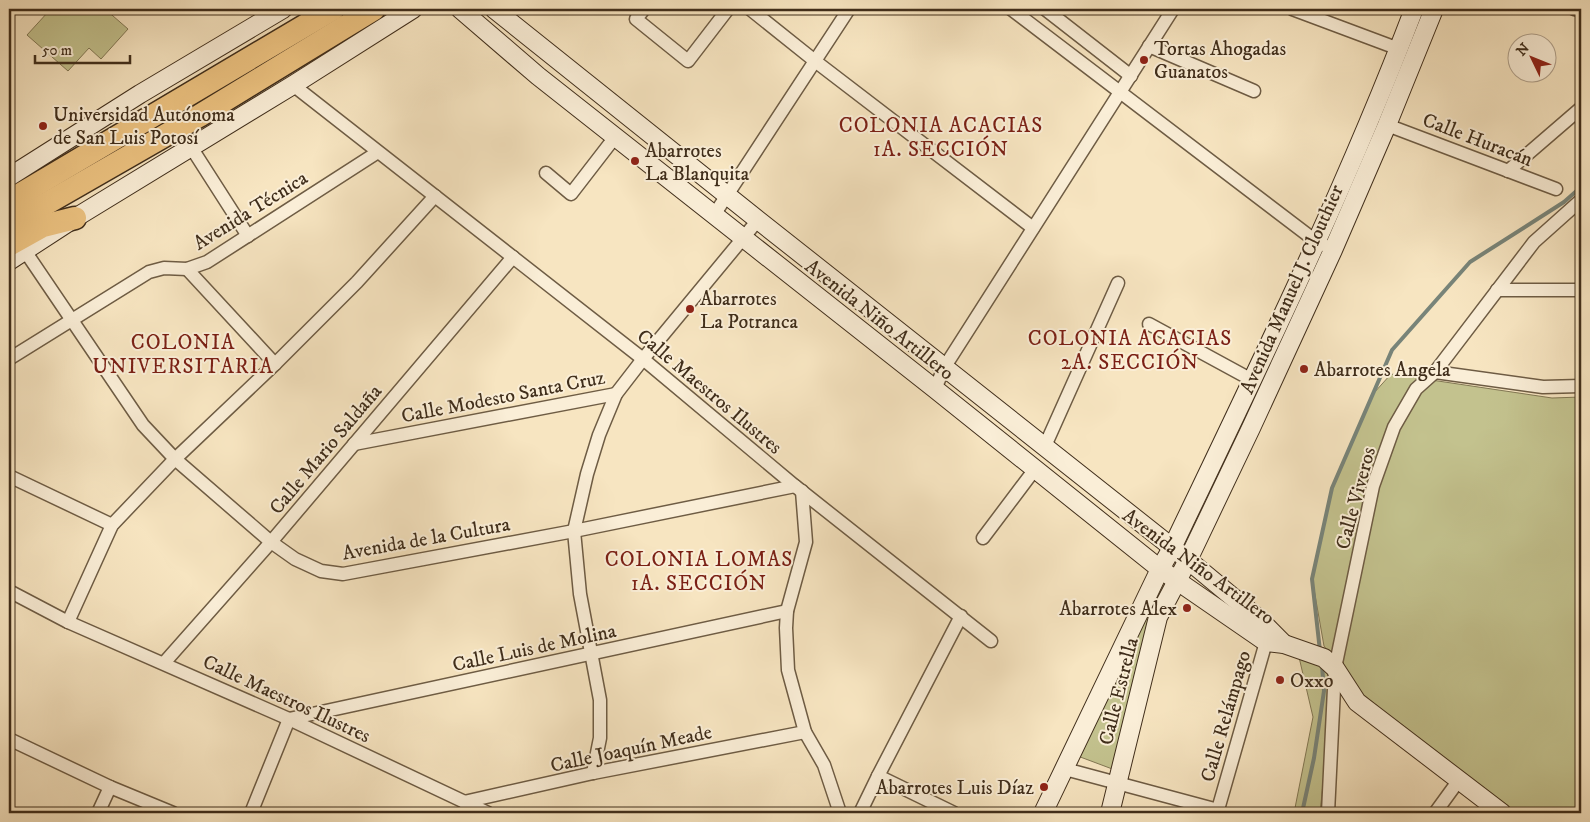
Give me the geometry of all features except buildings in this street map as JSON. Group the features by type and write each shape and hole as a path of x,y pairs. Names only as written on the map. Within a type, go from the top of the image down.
{"highway":[{"path":"9,201 333,9"},
{"path":"9,225 382,14"},
{"path":"17,248 43,226 75,218"}],"main road":[{"path":"9,177 140,94 283,9"},
{"path":"75,218 293,85 382,14 413,9"},
{"name":"Avenida Niño Artillero","path":"460,9 538,76 1160,569 1176,581 1268,636 1330,663"},
{"name":"Avenida Niño Artillero","path":"494,9 1188,560 1259,619 1268,636"},
{"name":"Avenida Manuel J. Clouthier","path":"1043,813 1160,569 1172,548 1317,242 1399,49 1414,9"},
{"name":"Avenida Manuel J. Clouthier","path":"1176,581 1188,560 1251,428 1333,250 1434,9"},
{"path":"9,261 17,248"},
{"name":"Calle Estrella","path":"1110,813 1158,617 1176,581"},
{"path":"1330,663 1357,702 1502,813"}],"street":[{"path":"644,9 636,19 688,61 728,9"},
{"path":"750,9 1033,228"},
{"path":"714,215 849,9"},
{"path":"1011,9 1317,242 1333,250"},
{"path":"1045,9 1131,76"},
{"path":"934,389 944,368 1173,9"},
{"path":"1292,9 1399,49"},
{"path":"1149,46 1254,90"},
{"name":"Calle Maestros Ilustres","path":"293,85 643,359 798,488 992,641"},
{"path":"1508,170 1581,108"},
{"name":"Calle Huracán","path":"1387,125 1556,189"},
{"path":"546,173 571,194 615,137"},
{"path":"191,147 248,236"},
{"name":"Avenida Técnica","path":"9,359 149,272 164,268 187,269 207,262 378,152"},
{"path":"68,622 112,525 175,460 275,364 356,282 434,196"},
{"name":"Calle Viveros","path":"1328,813 1330,663 1373,486 1394,427 1416,389 1435,372 1534,242 1581,200"},
{"name":"Calle Modesto Santa Cruz","path":"354,444 616,394 758,220"},
{"name":"Avenida de la Cultura","path":"17,248 71,320 143,424 175,460 271,542 294,559 321,571 343,574 798,488"},
{"name":"Calle Mario Saldaña","path":"164,663 271,542 513,257"},
{"path":"187,269 275,364"},
{"path":"1045,446 1118,283"},
{"path":"1497,290 1581,290"},
{"path":"1149,324 1252,380"},
{"path":"1435,372 1543,387 1581,386"},
{"path":"593,773 600,738 600,700 580,594 574,531 587,474 599,435 616,394"},
{"path":"983,538 1035,469"},
{"path":"9,476 112,525"},
{"path":"798,488 806,542 787,611 788,670 805,732 824,765 840,813"},
{"name":"Calle Maestros Ilustres","path":"9,591 68,622 290,718 488,813"},
{"name":"Calle Luis de Molina","path":"290,718 787,611"},
{"path":"860,813 961,616"},
{"name":"Calle Relámpago","path":"1217,812 1268,636"},
{"path":"251,813 290,718"},
{"name":"Calle Joaquín Meade","path":"464,802 593,773 805,732"},
{"path":"9,739 110,787 173,813"},
{"path":"1064,769 1217,812"},
{"path":"878,776 954,813"},
{"path":"1435,813 1459,780"},
{"path":"98,813 110,787"}],"shaded area":[{"path":"45,9 105,9 128,29 101,59 89,48 68,71 27,35 48,12"},
{"path":"1391,374 1552,398 1581,397 1581,813 1518,813 1430,749 1359,691 1324,646 1312,578 1332,486 1373,394"},
{"path":"1166,575 1170,579 1115,770 1075,755"},
{"path":"1295,640 1324,648 1334,676 1320,813 1294,813 1313,717"}],"waterway":[{"path":"1320,651 1312,579 1332,488 1392,350 1470,262 1564,202 1581,187"},
{"path":"1302,813 1314,758 1324,691 1322,665"}],"place":[{"name":"Tortas Ahogadas Guanatos","path":"1144,60"},
{"name":"Universidad Autónoma de San Luis Potosí","path":"43,126"},
{"name":"Abarrotes La Blanquita","path":"635,161"},
{"name":"Abarrotes La Potranca","path":"690,309"},
{"name":"Abarrotes Angela","path":"1304,369"},
{"name":"Abarrotes Alex","path":"1187,608"},
{"name":"Oxxo","path":"1280,680"},
{"name":"Abarrotes Luis Díaz","path":"1044,787"}],"district":[{"name":"COLONIA ACACIAS 1A. SECCIÓN","path":"941,137"},
{"name":"COLONIA ACACIAS 2A. SECCIÓN","path":"1130,350"},
{"name":"COLONIA UNIVERSITARIA","path":"183,354"},
{"name":"COLONIA LOMAS 1A. SECCIÓN","path":"699,571"}]}
